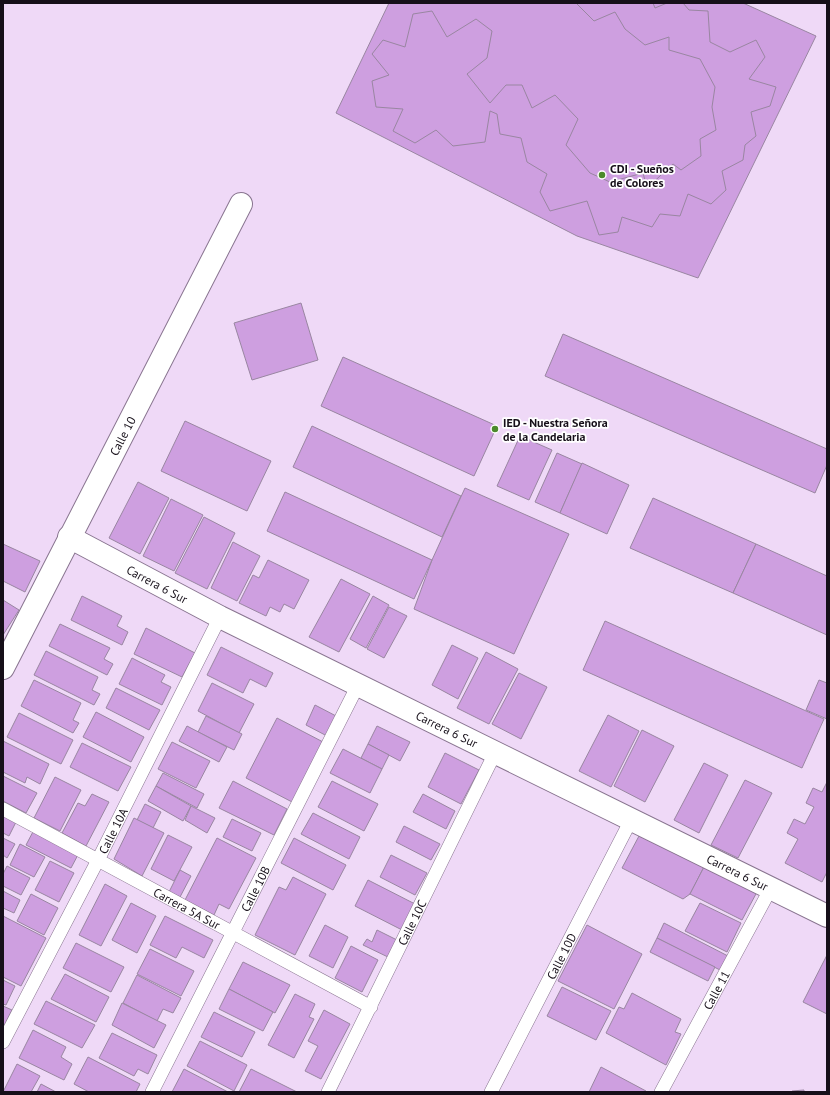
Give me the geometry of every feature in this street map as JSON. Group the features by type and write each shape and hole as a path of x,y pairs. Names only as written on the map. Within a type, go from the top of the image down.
{"street":[{"name":"Calle 10","path":"3,668 241,204"},
{"name":"Carrera 6 Sur","path":"69,537 220,617 358,686 771,888 824,908"}],"lane":[{"name":"Calle 10A","path":"3,1042 98,860 220,617"},
{"name":"Calle 10B","path":"152,1092 358,686"},
{"name":"Calle 10C","path":"328,1092 495,753"},
{"name":"Carrera 5A Sur","path":"3,809 371,1006"},
{"name":"Calle 10D","path":"491,1092 631,820"},
{"name":"Calle 11","path":"661,1092 771,888"}],"building":[{"name":"CDI - Sueños de Colores","path":"389,3 743,3 816,36 698,278 577,236 336,113"},
{"path":"576,3 653,3 655,8 667,3 683,3 689,10 708,11 710,42 730,52 756,40 765,57 749,79 776,87 770,106 751,112 756,136 745,145 743,160 722,171 726,190 711,204 688,194 680,216 660,214 652,227 622,217 618,232 599,235 587,201 550,211 540,192 547,174 527,162 521,138 500,134 497,114 490,111 485,142 453,146 436,130 415,143 393,131 403,109 376,107 372,81 389,75 372,54 383,40 405,47 413,14 432,11 447,37 476,19 492,31 487,58 467,74 490,103 506,85 522,85 532,108 555,95 578,119 566,145 590,173 610,182 643,173 647,188 673,164 681,170 701,156 700,139 716,130 712,107 715,87 700,59 669,50 669,37 645,45 625,29 615,12 594,21"},
{"path":"301,303 318,360 252,380 234,323"},
{"path":"563,334 827,449 827,465 815,493 545,376"},
{"path":"343,357 497,426 474,476 321,406"},
{"path":"185,421 271,461 247,511 161,471"},
{"path":"312,426 461,496 442,537 293,467"},
{"path":"520,436 552,450 529,500 497,486"},
{"path":"557,453 582,464 560,513 535,502"},
{"path":"582,463 629,485 607,534 560,513"},
{"path":"138,482 169,498 140,554 109,538"},
{"path":"465,488 569,534 514,654 414,609 432,560"},
{"path":"285,492 432,560 414,599 267,531"},
{"path":"653,498 756,544 733,593 630,548"},
{"path":"171,499 203,515 174,571 143,556"},
{"path":"204,517 235,533 207,589 175,573"},
{"path":"233,542 260,556 237,601 211,588"},
{"path":"3,544 40,561 25,592 3,581"},
{"path":"756,544 827,576 827,635 733,593"},
{"path":"268,560 309,580 294,609 284,604 280,612 270,607 266,616 239,603 253,575 259,578"},
{"path":"341,579 370,594 339,652 309,637"},
{"path":"82,596 122,616 117,626 128,632 122,645 71,620"},
{"path":"373,596 389,605 366,648 350,639"},
{"path":"3,600 19,610 3,635"},
{"path":"389,607 407,616 384,658 367,649"},
{"path":"605,621 824,719 802,768 583,670"},
{"path":"60,624 110,648 104,659 113,664 107,675 49,646"},
{"path":"146,628 195,653 182,677 134,654"},
{"path":"452,645 478,658 458,699 432,685"},
{"path":"221,647 273,673 266,687 250,679 243,693 207,675"},
{"path":"46,651 98,677 92,690 100,694 94,705 34,675"},
{"path":"486,652 518,669 489,724 457,708"},
{"path":"132,658 165,675 161,682 171,687 162,705 119,684"},
{"path":"519,673 547,687 521,739 492,724"},
{"path":"34,680 81,703 73,720 79,723 73,733 21,706"},
{"path":"819,680 827,683 827,719 806,710"},
{"path":"212,683 254,704 239,733 198,711"},
{"path":"116,688 160,710 149,730 106,708"},
{"path":"315,705 338,717 327,736 306,725"},
{"path":"96,712 144,737 131,762 83,737"},
{"path":"19,713 73,740 61,764 7,737"},
{"path":"608,715 639,731 611,787 579,771"},
{"path":"206,716 242,734 234,750 198,732"},
{"path":"277,718 325,743 294,803 246,778"},
{"path":"187,726 227,747 219,762 179,741"},
{"path":"377,726 410,742 400,761 368,744"},
{"path":"642,730 674,746 645,802 614,786"},
{"path":"3,741 49,764 40,784 27,777 25,783 3,772"},
{"path":"172,742 210,761 196,788 158,769"},
{"path":"82,743 131,767 118,791 70,767"},
{"path":"368,744 389,755 382,769 361,758"},
{"path":"343,749 382,769 370,793 330,773"},
{"path":"445,753 479,770 461,804 428,787"},
{"path":"704,763 728,775 699,833 674,820"},
{"path":"163,773 204,794 197,808 156,786"},
{"path":"3,776 37,793 26,813 3,801"},
{"path":"55,777 81,790 60,831 34,818"},
{"path":"745,780 772,793 738,858 711,845"},
{"path":"233,781 287,809 274,835 219,808"},
{"path":"332,781 378,804 364,831 318,807"},
{"path":"827,782 827,872 822,882 785,863 798,839 787,833 794,819 805,824 814,807 806,803 813,788 822,792"},
{"path":"156,786 191,806 183,821 148,801"},
{"path":"92,794 109,802 86,846 62,833 78,803 85,806"},
{"path":"423,794 455,811 446,829 413,812"},
{"path":"145,804 161,812 153,828 137,820"},
{"path":"191,806 215,818 207,833 185,820"},
{"path":"3,813 17,820 9,836 3,833"},
{"path":"313,813 360,837 349,859 301,834"},
{"path":"134,818 164,833 142,876 114,859"},
{"path":"232,819 261,833 252,851 223,837"},
{"path":"404,826 440,844 431,860 396,842"},
{"path":"35,828 80,851 71,868 26,845"},
{"path":"168,835 192,847 174,881 151,869"},
{"path":"639,836 705,865 690,894 683,899 622,868"},
{"path":"3,838 15,844 7,858 3,855"},
{"path":"217,838 256,858 229,909 219,904 214,915 185,900"},
{"path":"294,838 346,865 333,890 281,863"},
{"path":"20,844 45,857 34,877 10,865"},
{"path":"391,855 427,873 415,895 380,877"},
{"path":"50,861 74,873 59,902 35,890"},
{"path":"705,865 757,892 742,920 690,894"},
{"path":"7,866 30,878 21,895 3,886 3,874"},
{"path":"180,870 191,876 180,897 169,892"},
{"path":"293,877 326,894 295,955 255,935 279,887 286,890"},
{"path":"368,880 419,906 406,932 355,906"},
{"path":"105,884 127,896 101,946 79,935"},
{"path":"3,891 20,900 14,913 3,908"},
{"path":"31,894 58,908 44,935 17,921"},
{"path":"131,903 156,916 137,953 112,940"},
{"path":"700,903 741,923 727,952 685,931"},
{"path":"3,916 46,938 21,986 3,977"},
{"path":"165,916 213,940 204,958 182,947 176,958 150,945"},
{"path":"664,923 728,956 720,970 657,938"},
{"path":"325,925 348,937 333,968 309,956"},
{"path":"587,925 642,954 614,1009 558,981"},
{"path":"377,930 399,941 390,958 363,945 367,939 372,942"},
{"path":"657,938 715,967 708,981 650,952"},
{"path":"76,943 124,967 111,992 63,968"},
{"path":"351,946 378,960 362,992 335,978"},
{"path":"150,949 194,971 181,996 137,974"},
{"path":"827,955 827,1014 803,1002"},
{"path":"243,962 290,985 275,1013 229,989"},
{"path":"65,974 109,997 96,1022 51,999"},
{"path":"137,975 181,998 173,1013 163,1009 157,1021 123,1003"},
{"path":"3,980 15,986 6,1005 3,1004"},
{"path":"562,987 611,1011 596,1040 547,1016"},
{"path":"229,989 273,1012 263,1031 219,1009"},
{"path":"632,993 681,1019 675,1032 681,1034 666,1065 606,1033 619,1007 624,1009"},
{"path":"295,994 315,1004 309,1017 314,1019 294,1058 268,1045"},
{"path":"46,1001 95,1025 82,1048 34,1024"},
{"path":"122,1003 166,1025 154,1048 112,1025"},
{"path":"3,1006 12,1010 3,1028"},
{"path":"324,1010 350,1024 321,1079 305,1071 318,1046 308,1041"},
{"path":"214,1012 255,1032 242,1057 201,1037"},
{"path":"33,1030 66,1047 61,1057 72,1064 64,1080 19,1058"},
{"path":"112,1033 157,1055 148,1074 138,1069 134,1076 99,1058"},
{"path":"200,1041 247,1065 234,1091 187,1066"},
{"path":"88,1057 140,1084 136,1092 89,1092 74,1084"},
{"path":"17,1064 40,1076 31,1092 3,1092"},
{"path":"601,1067 646,1091 646,1092 589,1092"},
{"path":"184,1069 228,1092 172,1092"},
{"path":"251,1069 297,1092 239,1092"},
{"path":"41,1084 56,1092 37,1092"},
{"path":"804,1090 804,1092 792,1092 792,1091"}],"place":[{"name":"CDI - Sueños de Colores","path":"602,175"},
{"name":"IED - Nuestra Señora de la Candelaria","path":"495,429"}]}
